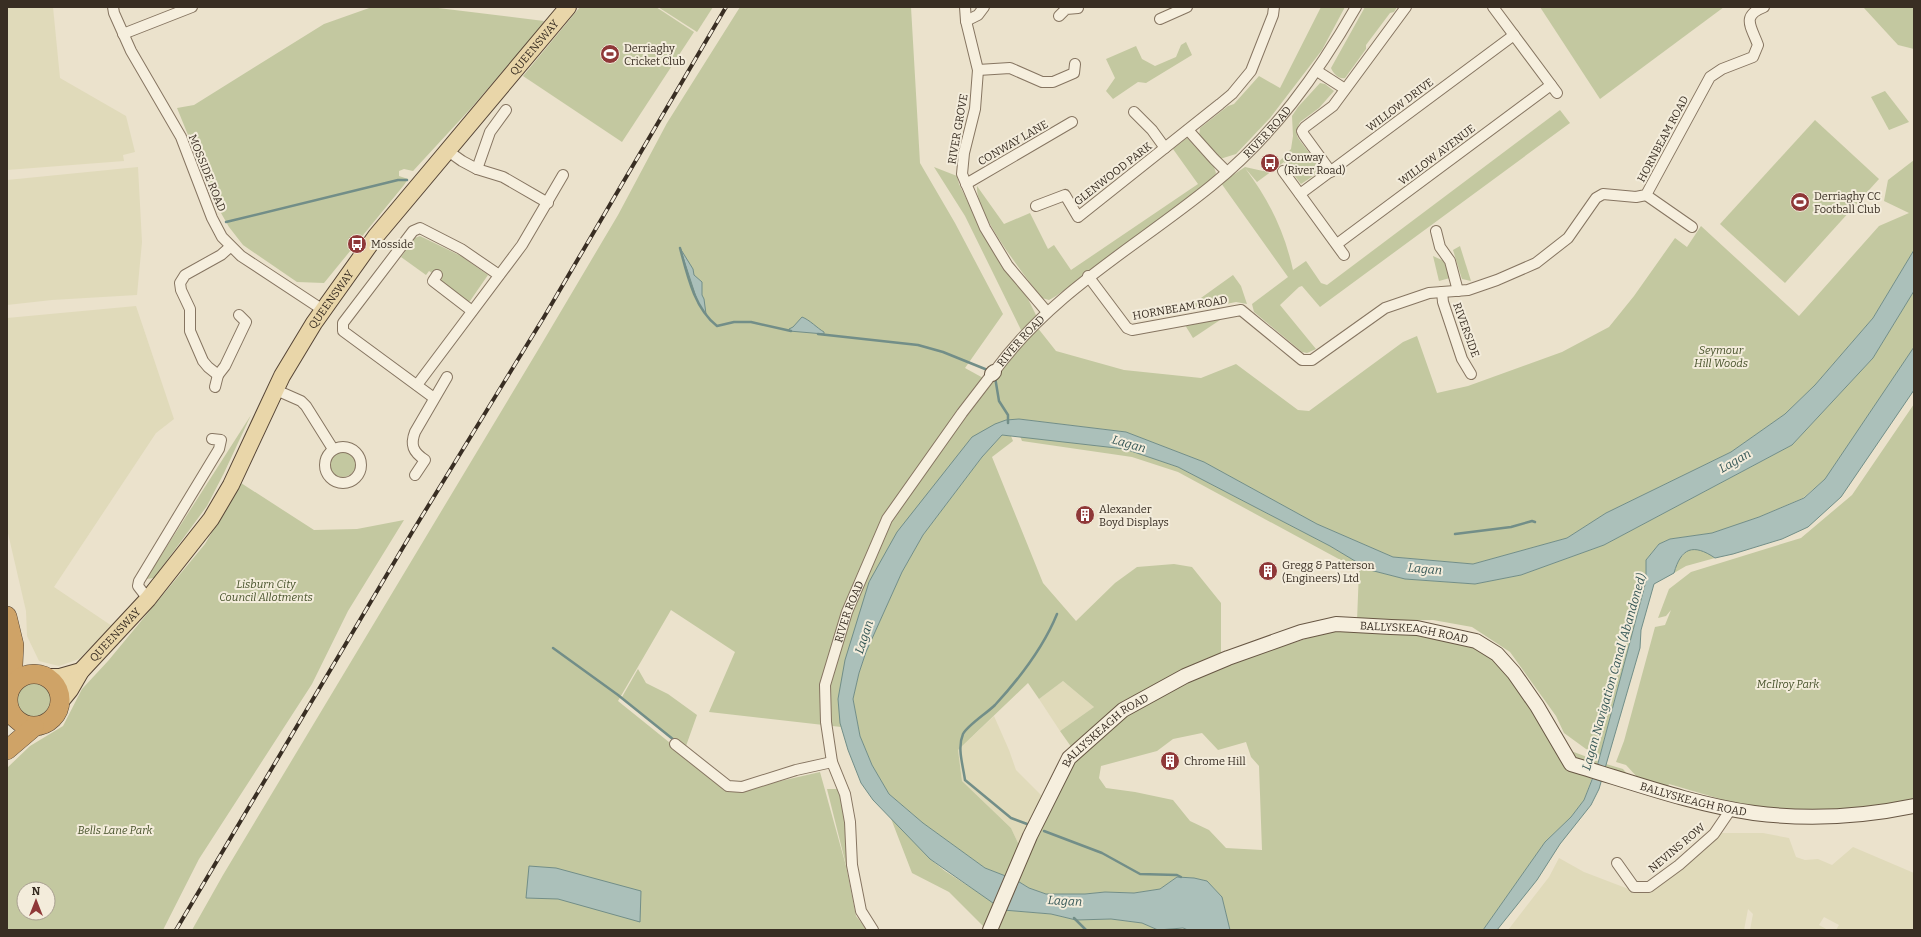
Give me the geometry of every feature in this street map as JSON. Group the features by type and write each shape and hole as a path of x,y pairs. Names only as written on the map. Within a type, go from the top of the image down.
{"highway":[{"path":"7,616 14,645 8,706 17,721 34,727 42,726 52,719 59,709 61,701 57,687 41,675 14,645"},
{"path":"9,694 19,678 27,675 41,675"},
{"path":"7,750 34,727"}],"main road":[{"name":"QUEENSWAY","path":"61,701 70,690 81,671 148,599 211,519 231,485 282,376 323,310 376,236 448,151 511,73 568,7"},
{"name":"BALLYSKEAGH ROAD","path":"990,930 1030,836 1069,758 1123,710 1185,676 1228,658 1301,632 1336,624 1417,628 1476,641 1497,654 1514,673 1537,706 1571,764 1731,809 1754,813 1809,817 1855,816 1914,806"},
{"name":"QUEENSWAY","path":"41,675 60,677 81,671"}],"street":[{"name":"MOSSIDE ROAD","path":"113,7 123,34 173,121 212,218 222,237 230,247 241,256 323,310"},
{"path":"123,34 192,7"},
{"name":"RIVER GROVE","path":"965,7 966,21 978,70 975,109 964,153 962,174 985,228 1008,266 1047,312"},
{"path":"966,21 978,15 984,7"},
{"path":"1160,18 1187,7"},
{"name":"GLENWOOD PARK","path":"1036,206 1065,195 1078,217 1232,94 1251,71 1273,15 1274,7"},
{"name":"RIVER ROAD","path":"873,930 861,911 852,865 849,814 845,794 832,762 826,722 825,685 847,612 888,520 962,413 1026,332 1088,276 1190,202 1249,152 1281,117 1317,71 1356,7"},
{"path":"1331,172 1302,131 1305,127 1333,106 1406,7"},
{"path":"1493,7 1514,35"},
{"name":"HORNBEAM ROAD","path":"1088,276 1127,328 1132,330 1240,310 1302,360 1312,360 1385,308 1430,293 1468,290 1497,280 1536,263 1568,238 1596,198 1603,194 1636,197 1646,195 1710,77 1722,69 1753,57 1758,45 1750,22 1750,15 1754,11 1764,7"},
{"path":"1063,11 1078,8"},
{"name":"WILLOW AVENUE","path":"1337,244 1554,89 1514,35"},
{"name":"WILLOW DRIVE","path":"1300,194 1514,35"},
{"path":"978,70 1010,68 1042,82 1053,82 1074,73 1075,64"},
{"path":"1317,71 1345,89"},
{"path":"477,169 490,132 506,110"},
{"path":"1134,112 1152,130 1165,148"},
{"name":"CONWAY LANE","path":"966,184 1072,122"},
{"path":"1188,130 1227,172"},
{"path":"448,151 477,169 503,178 548,203"},
{"path":"1283,171 1344,255"},
{"path":"416,385 522,245 564,175"},
{"path":"1646,195 1692,227"},
{"path":"434,398 343,331 343,323 413,231 420,228 461,249 499,275"},
{"path":"1436,231 1440,247 1450,261 1458,291"},
{"path":"218,374 208,368 203,361 190,331 190,309 181,290 180,283 185,275 221,255 230,247"},
{"path":"437,275 433,281 472,311"},
{"name":"RIVERSIDE","path":"1442,292 1443,302 1462,358 1471,374"},
{"path":"215,387 218,374 225,366 243,318 256,324"},
{"path":"415,475 425,460 413,449 412,441 415,432 447,377"},
{"path":"276,390 301,401 306,406 333,449"},
{"name":"QUEENSWAY","path":"148,599 138,586 139,581 219,449 221,440 212,439"},
{"path":"675,744 728,786 742,787 796,770 832,762"},
{"name":"NEVINS ROW","path":"1616,863 1634,887 1649,887 1679,865 1714,834 1731,809"}],"shaded area":[{"path":"7,7 53,7 60,78 126,116 135,152 123,155 124,161 7,170"},
{"path":"138,167 142,242 137,295 52,300 7,305 7,180"},
{"path":"136,306 174,419 156,433 54,587 112,626 79,659 59,666 39,661 27,636 26,611 7,529 7,318"},
{"path":"1063,681 1094,707 1060,731 1039,699"},
{"path":"994,716 1016,770 1044,798 1019,845 1011,828 962,781 958,750"},
{"path":"1721,833 1763,833 1789,838 1796,857 1805,860 1818,859 1832,865 1853,847 1914,873 1914,930 1836,930 1839,925 1824,917 1819,925 1828,930 1750,930 1753,914 1748,909 1744,930 1508,930 1549,877 1559,858 1584,872 1639,893 1661,883"}],"green space":[{"path":"372,7 430,7 544,21 540,28 472,107 413,171 404,169 399,171 399,176 408,179 404,185 324,283 297,282 243,245 229,227 217,206 177,108 194,105 324,24"},
{"name":"Derriaghy Cricket Club","path":"580,7 656,7 694,32 622,142 523,76"},
{"path":"658,7 713,7 697,32"},
{"name":"Seymour Hill Woods","path":"740,7 911,7 920,163 955,223 1003,314 965,368 985,379 1025,338 965,216 934,167 957,176 959,184 984,235 998,259 1028,299 1037,317 1037,327 1056,351 1124,370 1201,378 1236,364 1298,410 1309,411 1403,342 1417,336 1437,393 1468,386 1562,352 1609,327 1634,296 1675,238 1687,247 1701,226 1799,316 1879,226 1909,213 1884,201 1888,180 1914,160 1914,250 1873,318 1815,385 1785,414 1731,452 1606,513 1567,538 1473,564 1393,557 1317,524 1204,462 1126,432 1019,419 1006,420 869,581 838,699 841,727 709,712 735,652 671,610 618,701 726,788 741,790 820,772 846,866 856,916 867,930 192,930 223,875 618,215 667,123"},
{"path":"1321,7 1345,7 1322,50 1270,118 1236,154 1220,159 1199,137 1200,128 1228,106 1234,104 1259,76 1280,88"},
{"path":"1365,7 1397,7 1394,12 1390,13 1366,45 1366,49 1345,78 1338,77 1331,68"},
{"path":"1540,7 1724,7 1600,99"},
{"path":"1914,7 1914,49 1898,45 1864,8"},
{"path":"1186,42 1192,55 1146,83 1138,82 1113,99 1106,91 1115,78 1106,59 1136,46 1142,59 1155,66 1176,57 1181,45"},
{"path":"1320,83 1325,84 1334,91 1319,108 1300,122 1296,132 1298,138 1320,167 1319,172 1301,184 1284,162 1257,182 1245,168 1254,180 1275,216 1285,242 1293,270 1306,261 1321,283 1327,285 1560,110 1570,123 1320,307 1302,286 1299,287 1280,305 1316,349 1307,353 1302,352 1254,312 1252,304 1288,277 1221,183 1245,167 1263,171 1269,170 1275,166 1291,149 1293,136 1292,116 1298,107"},
{"path":"1885,91 1909,122 1889,130 1871,97"},
{"name":"Derriaghy CC Football Club","path":"1815,120 1879,179 1785,283 1720,224"},
{"path":"1187,138 1214,167 1216,173 1213,181 1049,300 1042,298 1013,260 992,227 978,198 977,186 1004,224 1030,213 1048,249 1054,245 1071,270 1198,184 1173,149"},
{"path":"420,236 461,256 488,275 470,301 468,302 441,281 442,276 434,271 432,273 429,271 426,275 401,257 415,238"},
{"path":"1460,246 1471,281 1462,279 1461,276 1453,250"},
{"path":"1433,256 1444,261 1450,278 1439,281"},
{"path":"1233,275 1241,286 1247,304 1236,302 1226,304 1224,302 1189,310 1187,308"},
{"path":"1914,291 1914,347 1825,479 1803,498 1759,517 1712,533 1670,539 1659,544 1646,560 1646,581 1600,755 1586,749 1564,733 1556,716 1510,652 1472,627 1433,620 1357,621 1359,570 1178,472 1132,457 1022,441 1020,436 1125,449 1178,467 1330,546 1370,570 1405,579 1475,584 1521,575 1604,545 1792,445 1873,358"},
{"path":"1223,318 1193,338 1185,325"},
{"name":"McIlroy Park","path":"1914,404 1914,801 1805,814 1727,801 1669,784 1668,786 1639,779 1626,765 1616,762 1624,741 1655,627 1665,625 1671,610 1666,616 1658,618 1669,589 1691,572 1801,538 1852,495"},
{"path":"251,415 207,506 154,578 146,579"},
{"path":"1002,435 1011,436 1013,441 992,457 1043,583 1076,621 1115,583 1137,567 1174,564 1192,567 1221,603 1221,656 1182,673 1120,707 1072,748 1060,731 1094,707 1063,681 1039,699 1028,683 958,750 962,781 1011,828 1019,845 1016,852 1027,856 1072,761 1127,712 1188,679 1220,666 1337,629 1439,636 1473,644 1494,658 1510,673 1531,700 1564,764 1569,769 1592,778 1584,800 1571,817 1545,842 1483,930 1230,930 1222,897 1207,881 1194,878 1177,877 1160,889 1134,893 1105,892 1085,894 1046,894 985,868 923,823 889,794 872,765 860,736 853,699 866,652 902,572 923,535 982,457","holes":["1202,733 1218,750 1246,742 1251,757 1259,766 1262,850 1226,848 1209,830 1190,821 1173,800 1106,788 1099,778 1101,766 1157,751 1173,739"]},
{"path":"342,449 352,453 356,463 352,473 342,477 332,473 328,463 332,453"},
{"path":"241,483 314,530 357,529 404,520 348,611 312,684 199,859 163,930 7,930 7,768 30,746 63,726 82,689 108,661 205,544"},
{"path":"1692,548 1704,550 1715,558 1686,566 1674,573 1680,558"},
{"path":"638,669 646,683 668,694 697,715 686,746 671,737 622,697"},
{"path":"34,682 47,688 53,701 47,714 34,720 21,714 15,701 21,688"},
{"path":"1571,751 1598,761 1597,767 1577,760 1570,753"},
{"path":"1606,764 1623,769 1628,775 1604,769"},
{"path":"827,789 838,789 841,799 847,829 847,869"},
{"path":"890,816 930,859 945,871 996,904 985,928 949,892 912,873"},
{"path":"1003,910 1051,914 1076,920 1111,919 1142,923 1158,930 995,930"}],"water":[{"path":"680,248 693,269 694,275 702,282 702,295 706,314 698,303"},
{"name":"Lagan","path":"1914,250 1914,291 1873,358 1792,445 1604,545 1521,575 1475,584 1405,579 1370,570 1330,546 1178,467 1125,449 1002,435 982,457 923,535 902,572 866,652 853,699 860,736 872,765 889,794 923,823 985,868 1046,894 1085,894 1105,892 1134,893 1160,889 1177,877 1194,878 1207,881 1222,897 1230,930 1188,930 1183,928 1158,930 1142,923 1111,919 1076,920 1051,914 1003,910 930,859 873,800 861,783 848,750 840,723 838,699 845,660 869,582 897,532 972,437 995,424 1006,420 1019,419 1126,432 1204,462 1317,524 1393,557 1473,564 1567,538 1606,513 1731,452 1785,414 1815,385 1873,318"},
{"path":"802,317 824,332 824,334 789,331 789,329 793,327"},
{"path":"1914,347 1914,390 1841,497 1808,527 1782,539 1715,558 1700,550 1689,550 1680,558 1674,573 1654,584 1641,630 1640,648 1599,789 1591,805 1560,844 1537,880 1497,930 1483,930 1545,842 1571,817 1584,800 1597,767 1646,581 1646,560 1659,544 1670,539 1712,533 1759,517 1804,498 1825,479"},
{"path":"529,866 556,868 641,891 640,922 558,899 526,898"}],"waterway":[{"path":"226,222 398,180 407,180"},
{"path":"680,248 692,290 702,310 717,326 734,322 751,322 791,331"},
{"path":"818,334 918,345 943,352 990,371"},
{"path":"995,377 999,401 1008,415 1008,423"},
{"path":"1455,534 1511,527 1532,521 1535,522"},
{"path":"1027,824 1011,818 965,780 960,745 965,730 995,705 1013,685 1038,650 1057,614"},
{"path":"553,648 618,695 674,740"},
{"path":"1044,831 1102,853 1140,874 1177,875 1181,877"},
{"path":"1074,918 1086,930"}],"railway":[{"path":"176,930 411,534 544,317 726,7"}],"place":[{"name":"Derriaghy Cricket Club","path":"610,54"},
{"name":"Conway (River Road)","path":"1270,163"},
{"name":"Derriaghy CC Football Club","path":"1800,202"},
{"name":"Mosside","path":"357,244"},
{"name":"Alexander Boyd Displays","path":"1085,515"},
{"name":"Gregg & Patterson (Engineers) Ltd","path":"1268,571"},
{"name":"Chrome Hill","path":"1170,761"}],"park label":[{"name":"Lisburn City Council Allotments","path":"266,590"},
{"name":"Bells Lane Park","path":"115,830"}],"water label":[{"name":"Lagan Navigation Canal (Abandoned)","path":"1614,672"}]}
